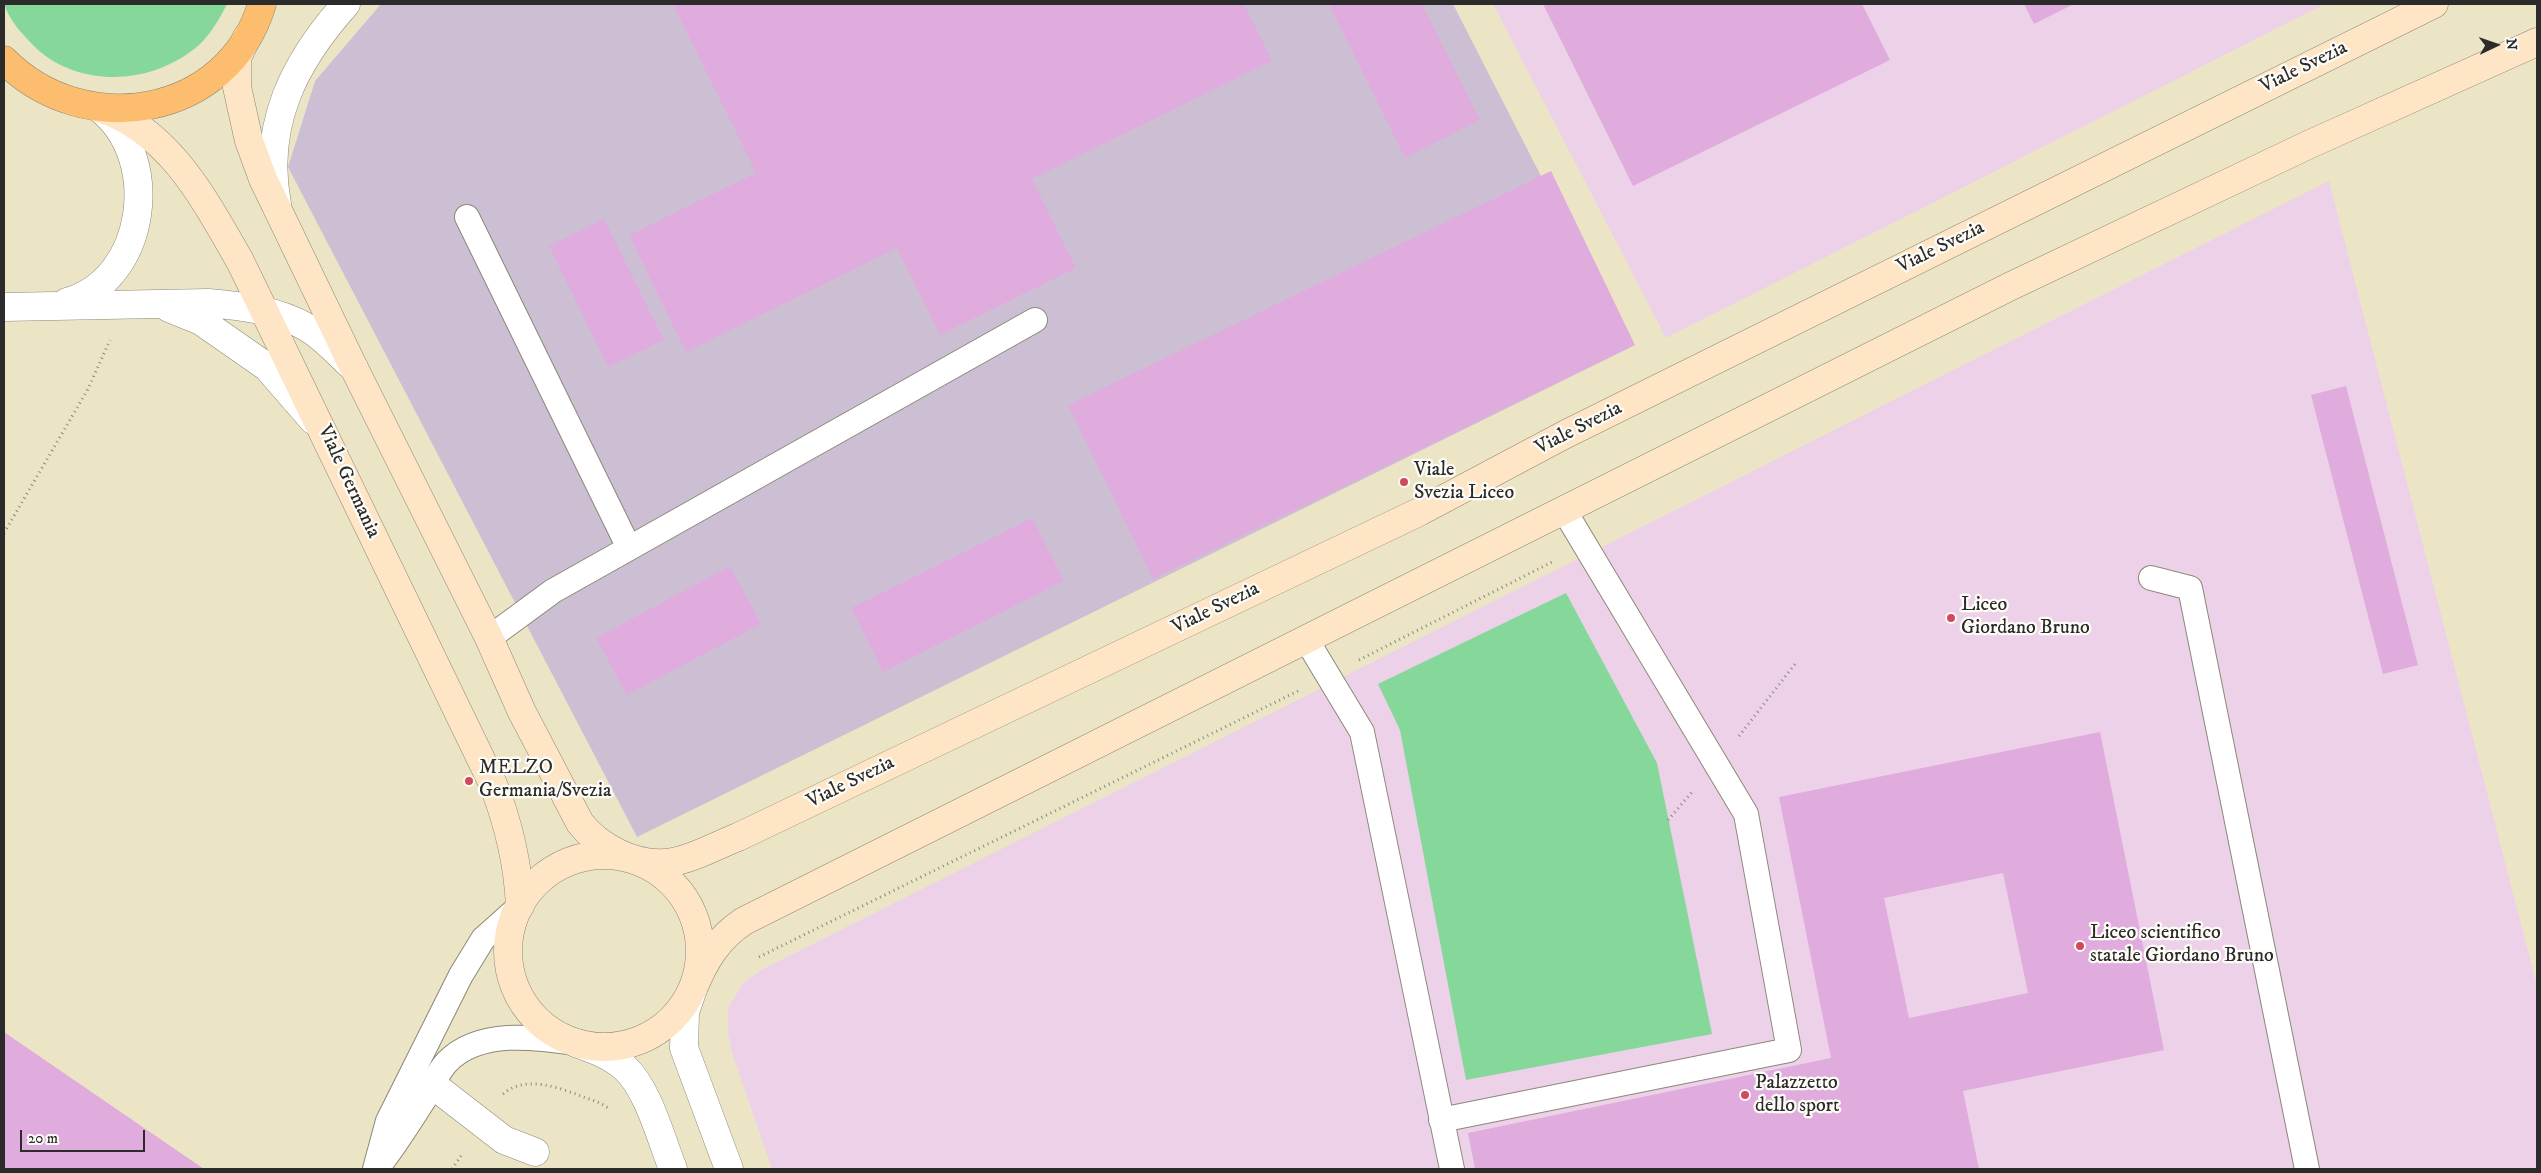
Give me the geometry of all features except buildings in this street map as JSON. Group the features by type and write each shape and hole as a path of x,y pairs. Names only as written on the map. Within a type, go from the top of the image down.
{"main road":[{"path":"4,84 19,85 73,103 100,108 141,108 179,96 197,87 219,70 247,36 262,4"},
{"path":"4,60 26,80 48,94"}],"street":[{"path":"279,214 273,166 276,125 284,99 312,46 346,4"},
{"name":"Viale Svezia","path":"520,906 528,891 539,880 566,862 598,854 664,863 676,861 747,833 1419,512 1566,434 2434,4"},
{"path":"247,36 238,58 237,87 249,141 279,214 489,638 522,712 580,823 590,834 604,844 654,868 670,880 681,892 692,912 700,950 699,969 685,1012 682,1034 684,1048 729,1169"},
{"path":"576,1043 612,1047 642,1039 663,1027 676,1015 693,988 705,962 719,941 744,921 2020,281 2317,141 2537,42"},
{"path":"54,306 90,294 102,284 119,264 135,228 139,195 134,161 123,132 100,108"},
{"name":"Viale Germania","path":"100,108 126,118 146,130 176,163 224,233 325,434 493,784 518,877 520,906"},
{"path":"4,307 158,304 230,305 265,312 307,328 354,368"},
{"path":"158,304 201,321 267,367 325,434"},
{"path":"520,906 511,927 508,949 511,974 524,1002 540,1022 554,1033 610,1057 632,1075 644,1096 673,1169"},
{"path":"423,1077 504,1140 535,1152"}],"lane":[{"path":"467,217 629,548"},
{"path":"489,638 553,591 1035,320"},
{"path":"1442,1120 1789,1050 1746,814 1564,510"},
{"path":"2152,578 2190,588 2307,1169"},
{"path":"1306,639 1362,732 1452,1169"},
{"path":"376,1169 404,1132 461,975 483,939 520,906"},
{"path":"423,1077 447,1063 465,1049 484,1041 532,1038 576,1043"}],"path":[{"path":"4,533 88,389 125,305"},
{"path":"753,960 1330,679 1584,546"}],"shaded area":[{"path":"381,4 1453,4 1629,348 637,837 288,167 315,81"},
{"path":"1493,4 2325,4 1666,338"},
{"name":"Liceo Giordano Bruno","path":"2329,181 2537,986 2537,1169 772,1169 732,1053 728,1034 728,1008 744,982 763,969"}],"green space":[{"path":"4,4 227,4 215,25 200,44 182,57 162,67 141,74 119,77 97,76 76,71 55,62 37,49 22,34 10,17"},
{"path":"1566,593 1657,763 1712,1034 1466,1080 1400,730 1378,684"}],"place":[{"name":"Viale Svezia Liceo","path":"1404,482"},
{"name":"Liceo Giordano Bruno","path":"1951,618"},
{"name":"MELZO Germania/Svezia","path":"469,781"},
{"name":"Liceo scientifico statale Giordano Bruno","path":"2080,946"},
{"name":"Palazzetto dello sport","path":"1745,1095"}]}
